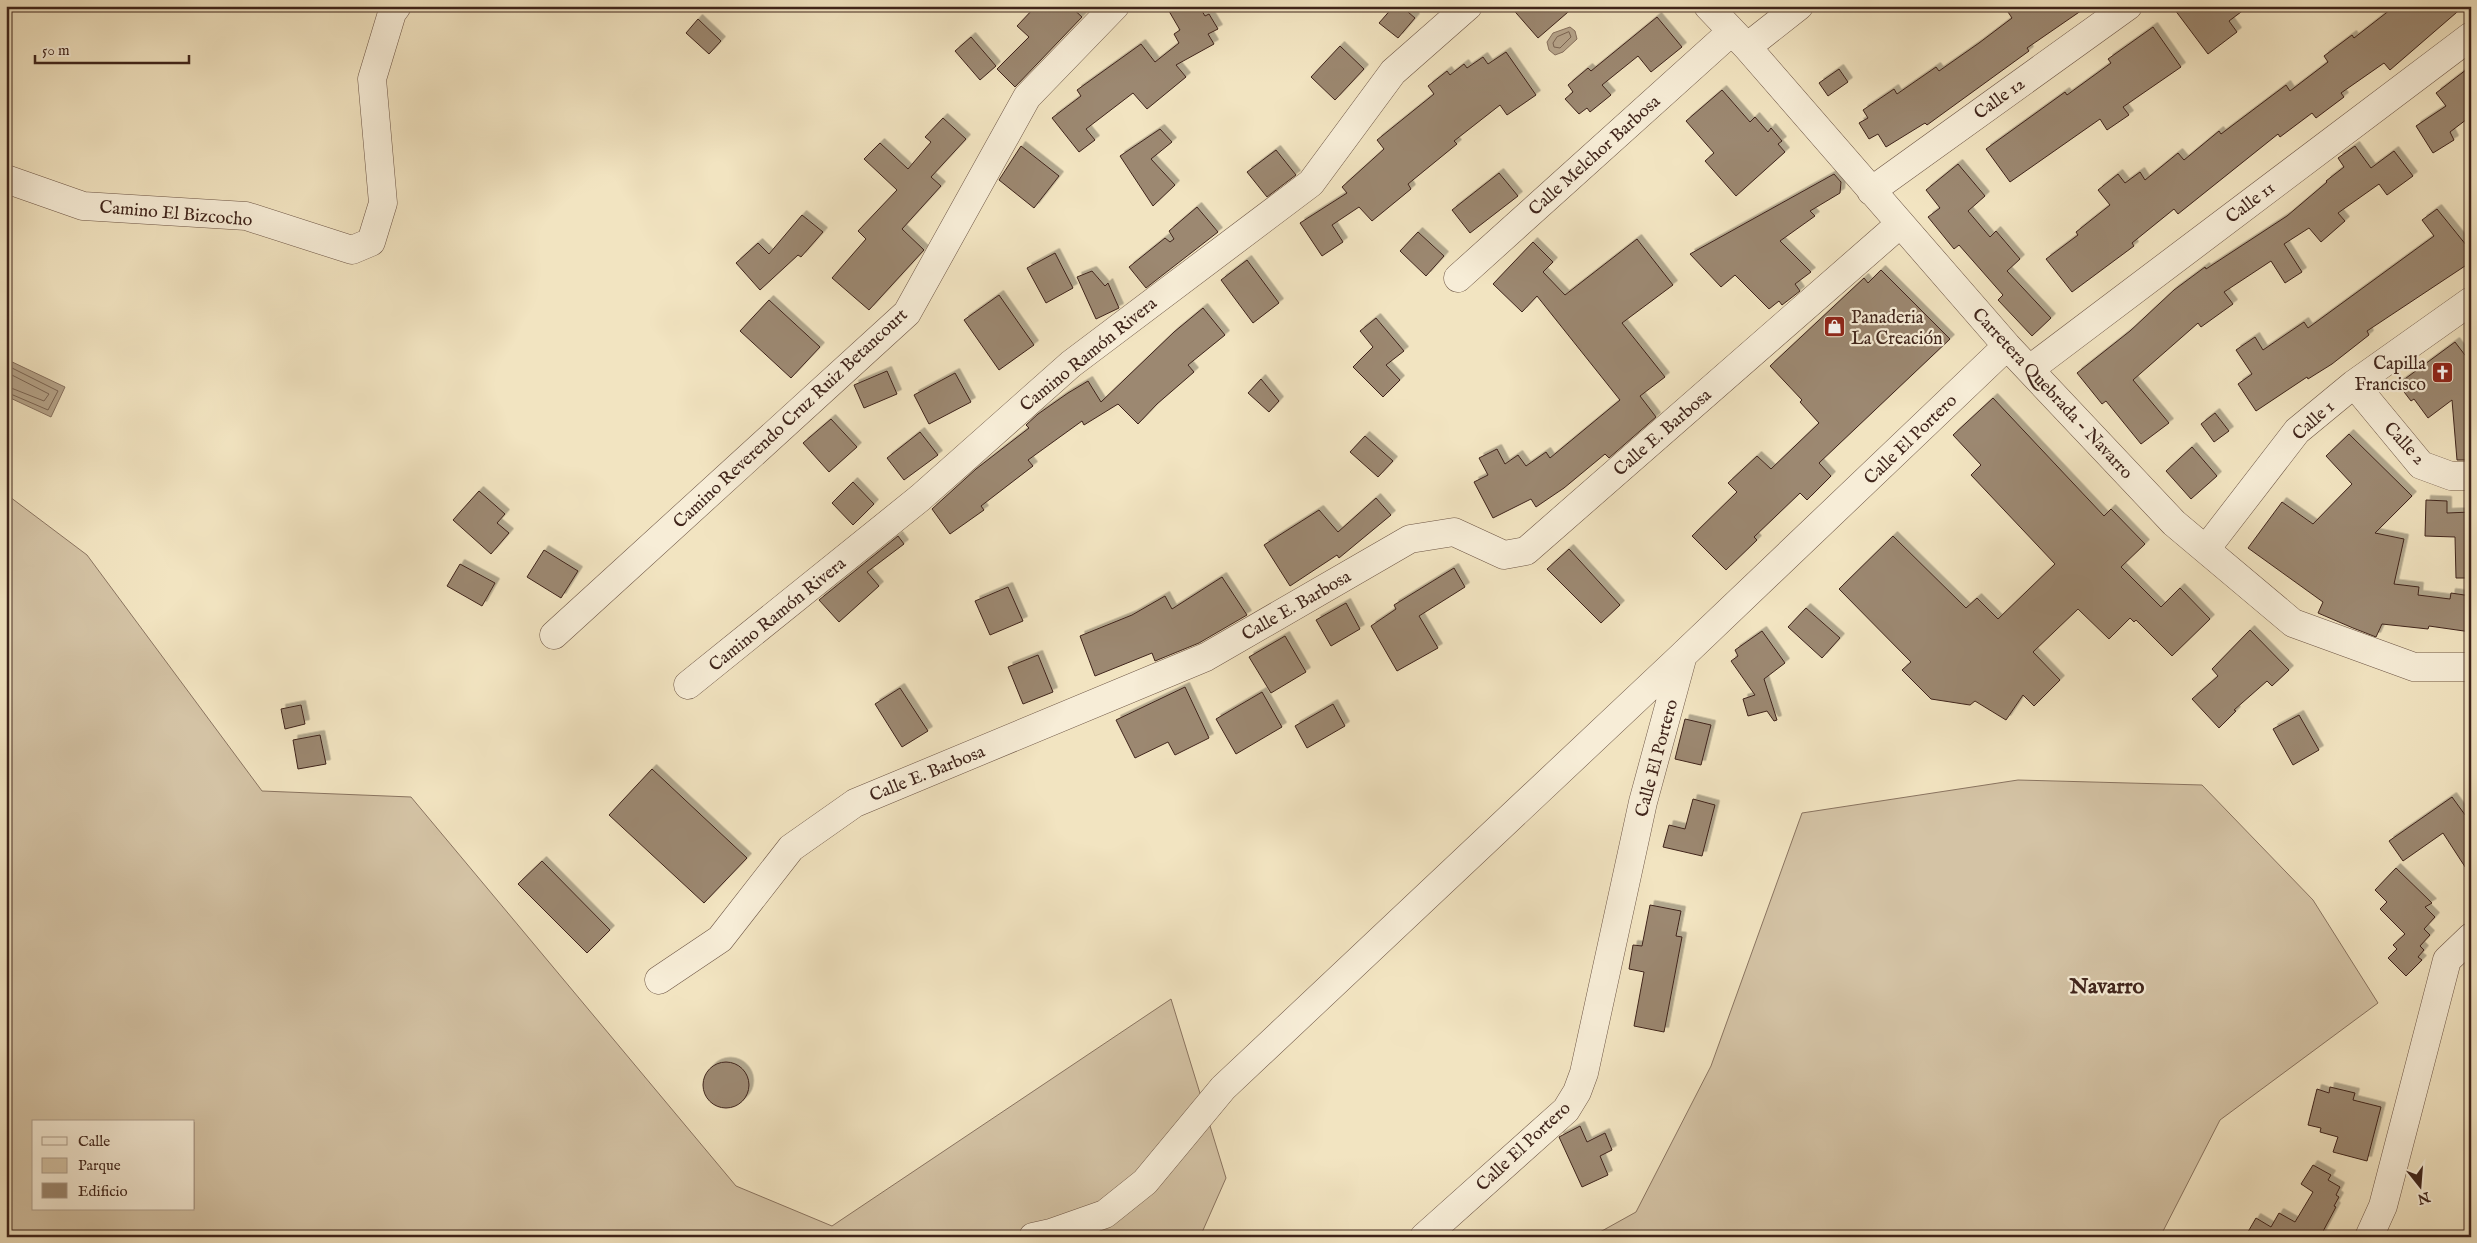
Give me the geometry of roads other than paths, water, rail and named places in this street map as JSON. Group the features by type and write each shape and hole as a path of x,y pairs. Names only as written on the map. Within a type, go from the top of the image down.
{"street":[{"name":"Camino El Bizcocho","path":"6,179 82,206 246,216 352,250 371,242 383,203 372,79 392,13 397,6"},
{"name":"Camino Reverendo Cruz Ruiz Betancourt","path":"554,635 907,313 1028,97 1114,6"},
{"name":"Camino Ramón Rivera","path":"688,685 920,498 1071,364 1311,183 1393,72 1468,6"},
{"name":"Carretera Quebrada - Navarro","path":"1708,6 2007,346 2174,523 2293,622 2414,667 2471,667"},
{"name":"Calle Melchor Barbosa","path":"1458,278 1739,40 1799,6"},
{"name":"Calle 12","path":"1872,191 2128,6"},
{"name":"Calle 11","path":"2030,369 2471,36"},
{"name":"Calle E. Barbosa","path":"659,980 720,939 791,848 855,803 1206,657 1410,540 1454,532 1504,556 1526,551 1900,224"},
{"name":"Calle 1","path":"2206,549 2297,431 2354,384 2471,301"},
{"name":"Calle El Portero","path":"1424,1237 1566,1110 1577,1092 1596,1023 1643,802 1683,655 2007,346"},
{"name":"Calle 2","path":"2354,384 2421,465 2451,476 2471,476"},
{"path":"1033,1237 1051,1233 1105,1214 1145,1182 1223,1088 1683,655"},
{"path":"2369,1237 2383,1206 2447,960 2471,937"}],"water":[{"path":"1570,27 1575,31 1577,39 1563,52 1555,55 1549,50 1547,42 1553,33"},
{"path":"8,360 65,387 51,417 6,396"}],"place":[{"name":"Panaderia La Creación","path":"1835,327"},
{"name":"Capilla Francisco","path":"2442,373"}],"district":[{"name":"Navarro","path":"2107,985"}]}
